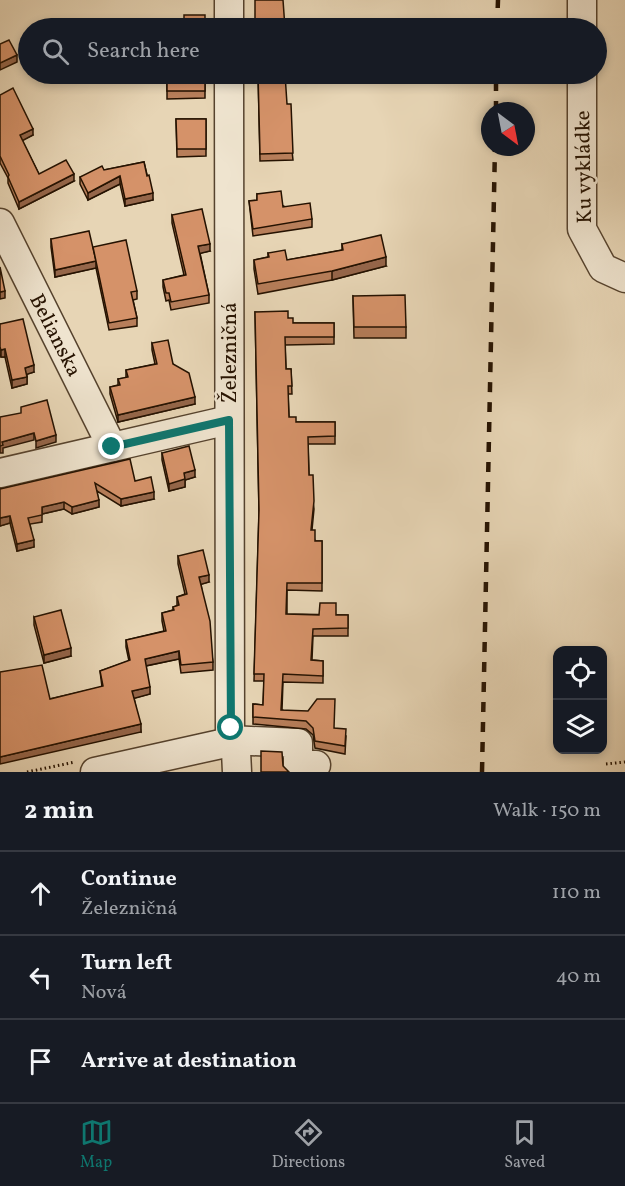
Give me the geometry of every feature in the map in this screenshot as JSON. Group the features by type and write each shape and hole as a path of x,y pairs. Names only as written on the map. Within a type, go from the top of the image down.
{"street":[{"path":"230,0 230,18"},
{"path":"582,0 582,18"},
{"name":"Železničná","path":"230,84 230,740 236,751 237,772"},
{"name":"Ku vykládke","path":"582,84 582,229 603,268 625,278"},
{"name":"Belianska","path":"0,223 112,447"},
{"path":"0,473 229,420"},
{"path":"95,772 221,744 230,740 298,742 298,765 316,765"}],"path":[{"path":"606,764 625,762"}],"building":[{"path":"255,0 283,0 284,18 255,18"},
{"path":"184,15 205,15 205,18 184,18"},
{"path":"9,40 17,55 0,63 0,44"},
{"path":"167,84 205,84 205,91 167,91"},
{"path":"258,84 286,84 287,104 291,104 293,153 260,154"},
{"path":"13,88 33,129 20,135 39,174 66,160 74,174 19,202 0,156 0,95"},
{"path":"176,119 206,119 206,149 177,149"},
{"path":"144,162 153,193 125,199 120,176 88,193 80,177 102,166 104,170"},
{"path":"281,191 283,207 310,203 312,219 253,229 249,201 257,200 257,194"},
{"path":"202,209 210,244 198,246 209,295 171,302 163,280 186,275 172,215"},
{"path":"89,231 96,261 55,270 51,239"},
{"path":"381,235 386,257 332,271 258,284 254,260 269,257 268,253 285,250 287,260 343,250 342,244"},
{"path":"126,240 137,291 131,292 137,318 109,323 93,247"},
{"path":"0,267 5,291 0,292"},
{"path":"405,295 406,327 354,327 353,296"},
{"path":"288,311 288,318 293,318 293,323 334,323 334,337 285,337 286,369 291,369 292,386 288,386 289,417 296,417 296,422 335,422 335,436 308,437 309,475 313,475 314,501 311,530 315,530 315,541 322,541 322,583 287,583 286,614 319,615 320,603 336,603 336,615 348,615 348,628 313,629 311,660 323,661 323,676 283,674 281,710 308,711 317,699 335,699 334,728 346,729 345,746 315,741 313,728 306,721 253,717 253,704 263,705 264,674 254,674 259,510 255,312"},
{"path":"23,319 34,365 25,368 27,377 12,380 5,349 1,350 0,347 0,324"},
{"path":"168,340 173,364 189,373 195,397 118,415 110,387 120,385 118,379 128,377 126,370 157,364 152,343"},
{"path":"47,400 56,435 36,441 34,433 2,442 3,445 0,446 0,417 21,413 21,407"},
{"path":"189,446 195,470 184,473 185,479 169,484 162,453"},
{"path":"130,459 135,481 151,477 154,492 121,499 95,483 99,500 72,507 64,502 42,507 42,515 28,518 34,540 17,544 10,516 0,518 0,489"},
{"path":"203,550 209,575 199,577 210,621 213,662 181,665 179,651 145,659 150,687 132,691 141,724 0,757 0,672 42,665 50,699 103,686 100,671 130,660 126,640 166,631 162,613 174,610 173,607 179,605 177,597 187,594 178,556"},
{"path":"61,610 71,648 44,655 34,617"},
{"path":"261,751 282,752 283,766 289,772 261,772"}],"railway":[{"path":"497,18 498,0"},
{"path":"496,84 496,102"},
{"path":"482,772 495,156"}],"route":[{"path":"112,447 229,420 231,728"}]}
